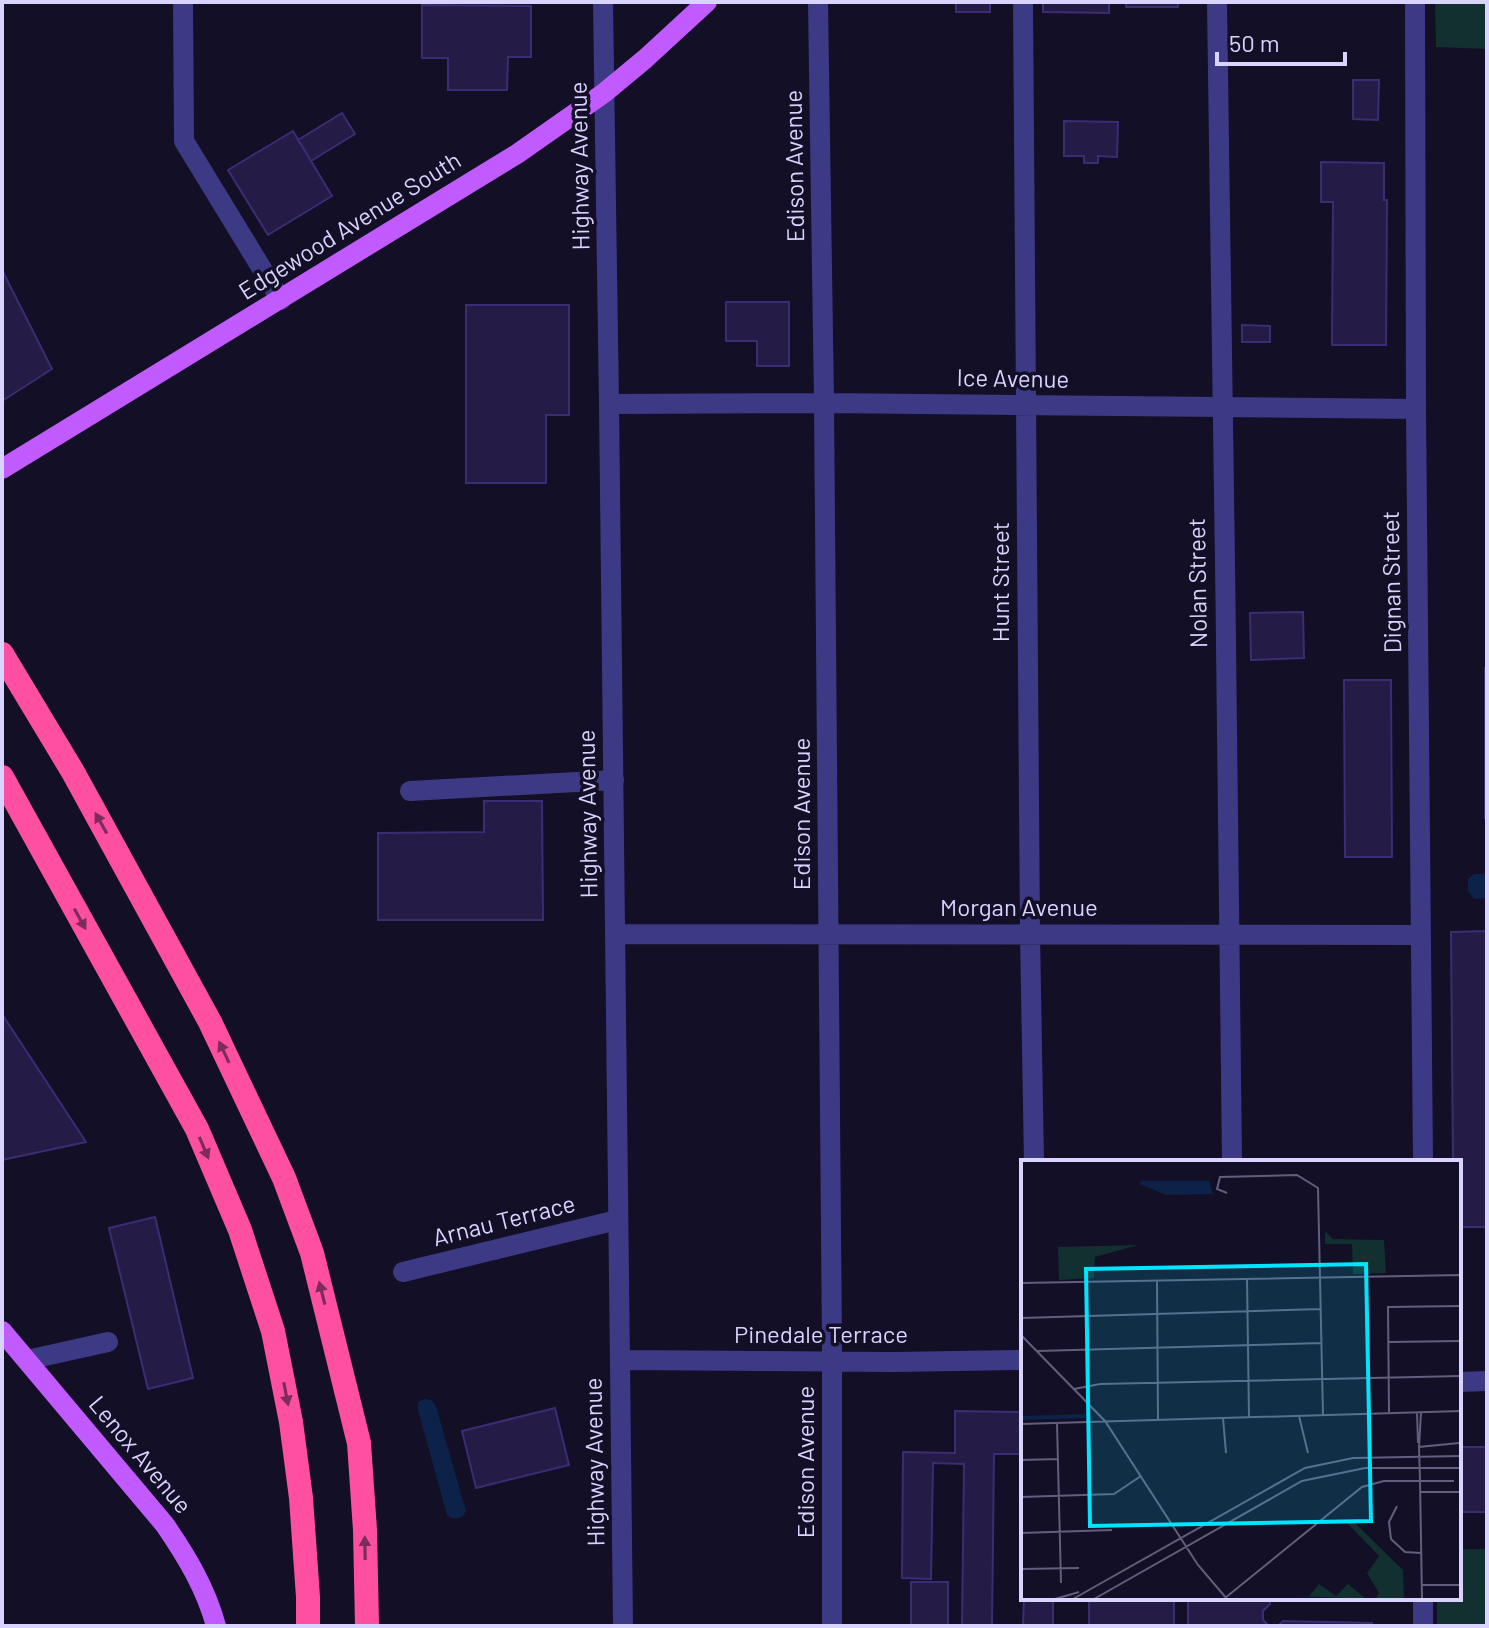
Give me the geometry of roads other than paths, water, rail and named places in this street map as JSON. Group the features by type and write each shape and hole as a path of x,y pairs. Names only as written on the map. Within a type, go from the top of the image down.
{"highway":[{"path":"2,654 73,772 210,1022 284,1178 312,1253 359,1443 367,1626"},
{"path":"2,777 197,1129 240,1230 273,1331 291,1422 301,1498 308,1626"}],"main road":[{"name":"Edgewood Avenue South","path":"2,469 517,154 604,93 707,2"},
{"name":"Lenox Avenue","path":"2,1331 165,1525 194,1570 216,1626"}],"street":[{"path":"183,2 184,141 281,300"},
{"name":"Highway Avenue","path":"603,2 623,1626"},
{"name":"Edison Avenue","path":"818,2 829,935 832,1626"},
{"name":"Hunt Street","path":"1023,2 1034,1160"},
{"name":"Nolan Street","path":"1217,2 1232,1160"},
{"name":"Dignan Street","path":"1415,2 1423,1160"},
{"name":"Ice Avenue","path":"609,404 1416,409"},
{"path":"410,791 614,780"},
{"name":"Morgan Avenue","path":"615,934 1421,935"},
{"name":"Arnau Terrace","path":"403,1272 617,1220"},
{"path":"27,1360 108,1342"},
{"name":"Pinedale Terrace","path":"620,1360 1021,1360"},
{"path":"1461,1382 1487,1381"},
{"path":"1423,1600 1423,1626"}],"water":[{"path":"1474,874 1487,874 1487,898 1474,899 1468,891 1468,879"},
{"path":"431,1400 436,1406 466,1511 458,1518 447,1515 418,1410 418,1402"}]}
